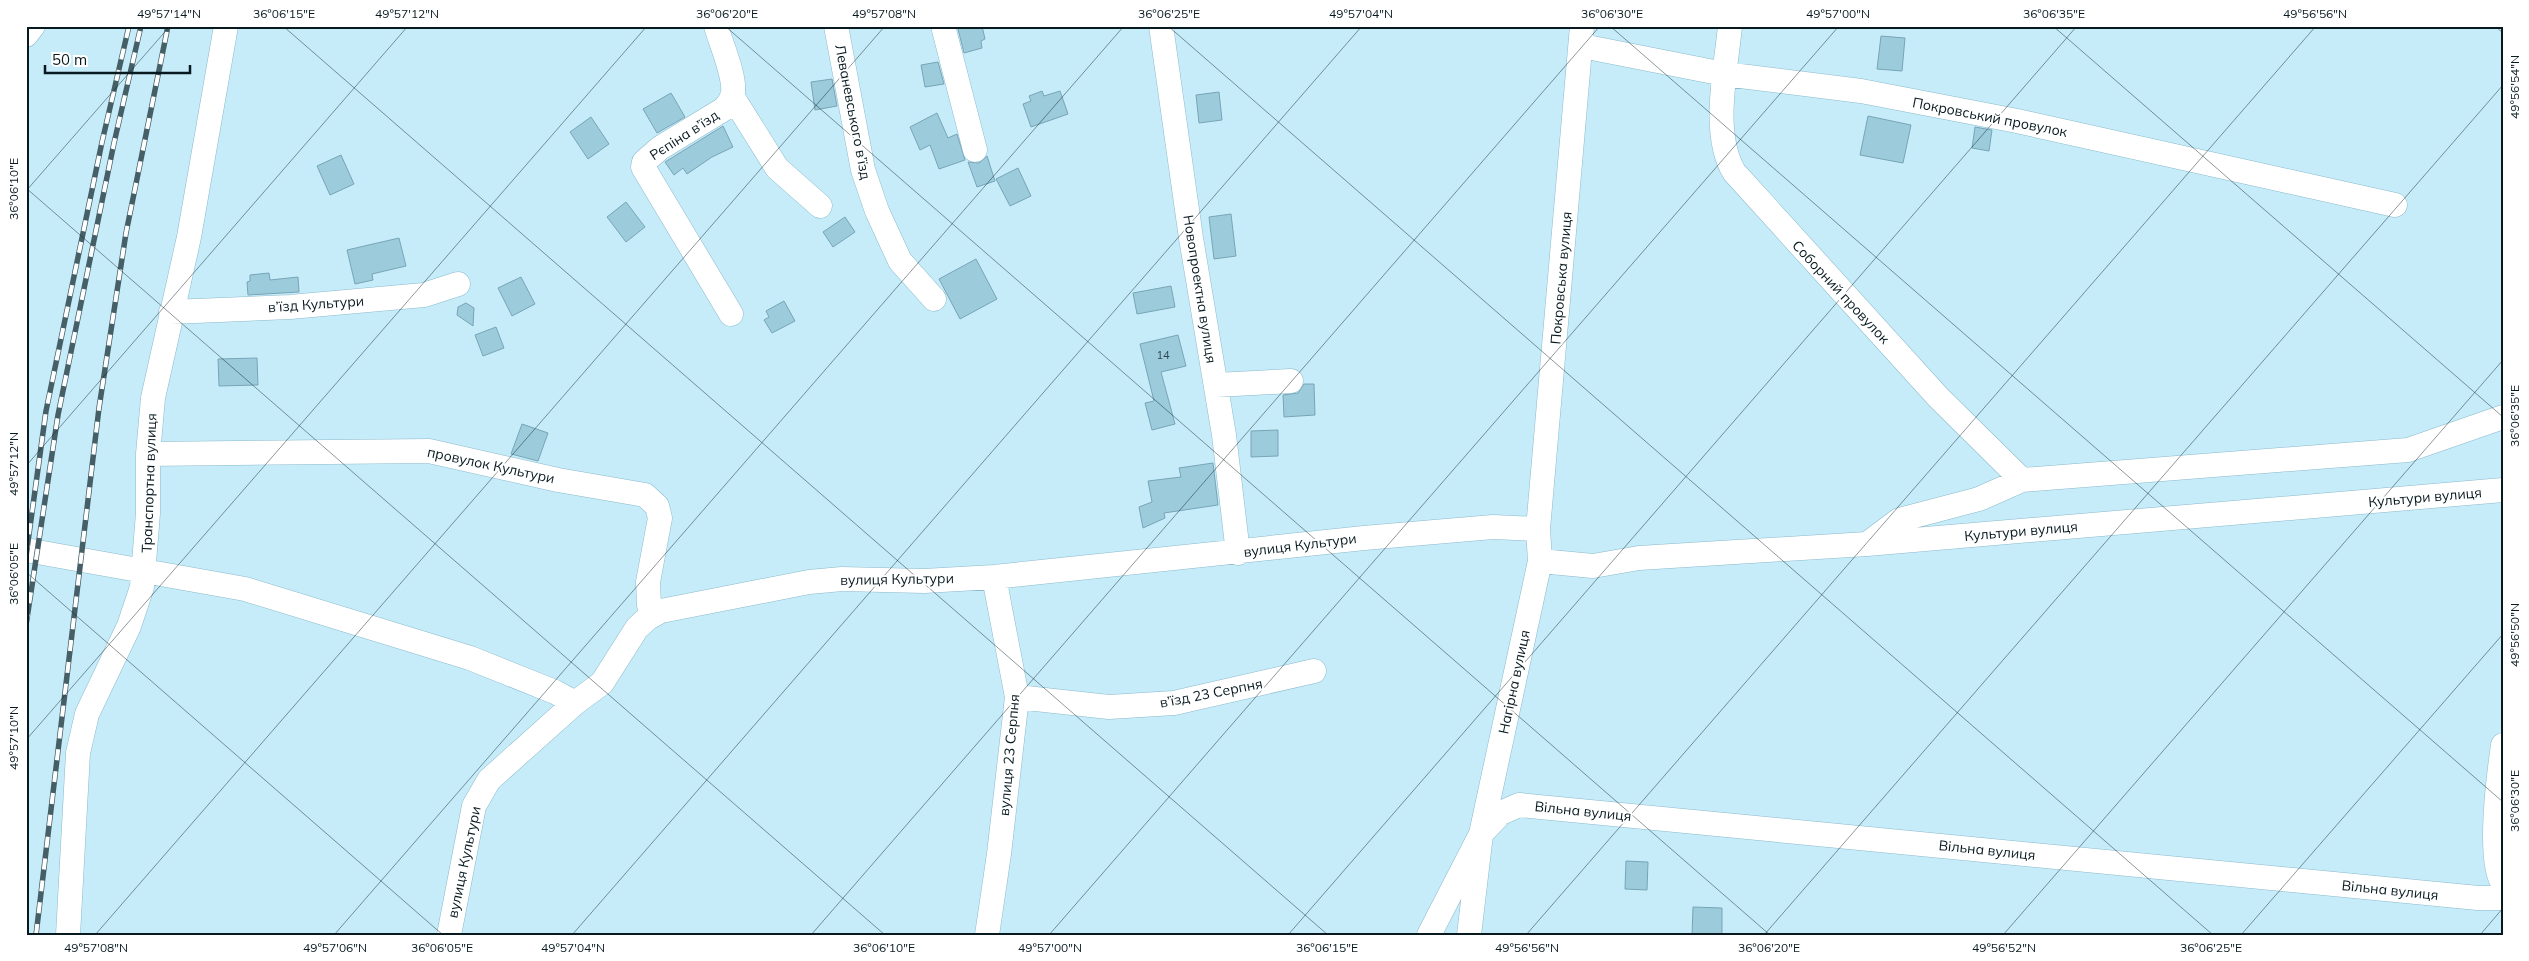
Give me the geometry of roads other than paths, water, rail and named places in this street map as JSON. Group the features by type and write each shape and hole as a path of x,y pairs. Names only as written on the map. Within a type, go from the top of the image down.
{"street":[{"path":"26,35 33,26"},
{"name":"Транспортна вулиця","path":"68,935 78,753 87,714 138,604 145,569 148,513 148,454 153,398 189,237 226,26"},
{"path":"716,26 732,82 732,96 778,168 820,206"},
{"name":"Леваневського в’їзд","path":"836,26 862,170 877,211 900,262 934,300"},
{"path":"943,26 975,150"},
{"name":"Новопроектна вулиця","path":"1162,26 1191,238 1216,386 1238,552"},
{"name":"Соборний провулок","path":"1730,26 1724,74 1722,138 1727,159 1738,178 1938,397 2022,480"},
{"name":"Покровський провулок","path":"1582,36 1724,74 1861,92 2016,121 2395,205"},
{"name":"Покровська вулиця","path":"1538,529 1582,36"},
{"name":"Рєпіна в’їзд","path":"731,314 643,167 648,157 724,109 732,96"},
{"name":"в’їзд Культури","path":"171,312 290,307 424,295 458,284"},
{"path":"1216,386 1291,381"},
{"path":"1867,544 1900,520 1979,499 2022,480 2408,450 2503,417"},
{"name":"провулок Культури","path":"148,454 428,451 558,480 645,495 657,506 660,518 648,582 648,599 652,615"},
{"name":"Культури вулиця","path":"1540,561 1593,566 1639,558 1867,544 2503,490"},
{"name":"вулиця Культури","path":"449,935 474,806 480,793 494,776 575,703 602,683 636,628 652,615 668,609 809,582 842,579 924,581 994,577 1364,538 1492,527 1538,529"},
{"name":"Нагірна вулиця","path":"1470,935 1481,834 1540,561 1538,529"},
{"path":"26,550 145,569 245,589 407,637 516,676 555,692 575,703"},
{"name":"вулиця 23 Серпня","path":"987,935 1018,697 1002,629 994,577"},
{"name":"в’їзд 23 Серпня","path":"1018,697 1109,708 1174,703 1314,671"},
{"path":"2503,744 2494,848 2496,866 2503,883"},
{"name":"Вільна вулиця","path":"1481,834 1501,813 1519,805 2468,897 2503,898"},
{"name":"Нагірна вулиця","path":"1429,935 1481,834"}],"railway":[{"path":"26,556 46,411 102,142 129,26"},
{"path":"26,625 58,415 114,143 141,26"},
{"path":"36,935 99,408 126,233 168,26"}]}
